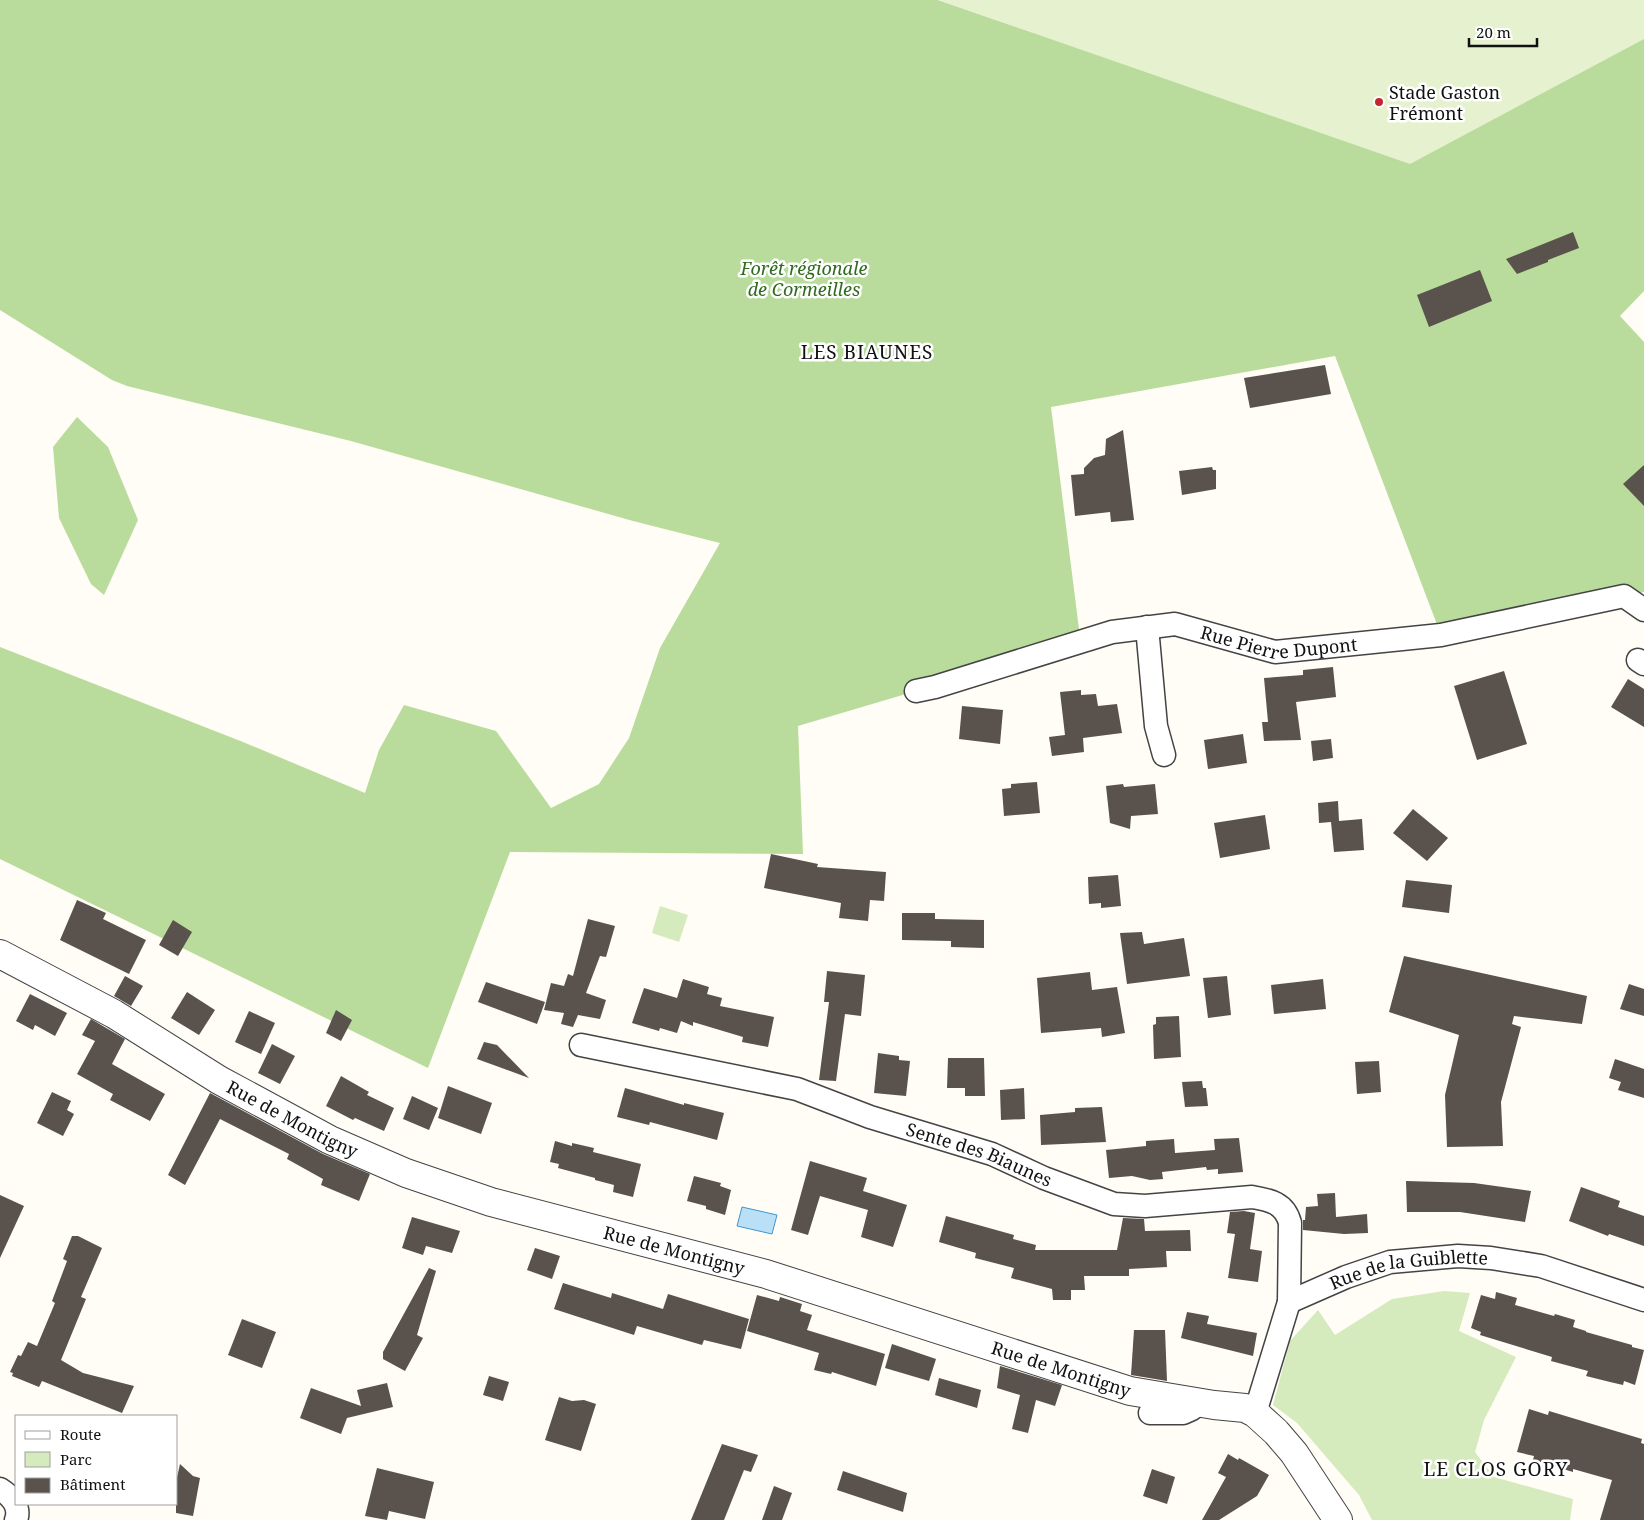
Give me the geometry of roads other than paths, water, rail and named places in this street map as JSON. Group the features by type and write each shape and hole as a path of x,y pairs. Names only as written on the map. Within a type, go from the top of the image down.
{"street":[{"name":"Rue Pierre Dupont","path":"916,691 1112,632 1147,627 1175,624 1275,652 1441,635 1624,596 1644,610"},
{"path":"1147,627 1156,726 1164,755"},
{"name":"Rue de Montigny","path":"0,954 114,1014 219,1080 330,1140 406,1173 491,1202 766,1274 1130,1391 1245,1408 1255,1413 1276,1432 1294,1453 1338,1520"},
{"name":"Sente des Biaunes","path":"581,1045 797,1089 870,1117 992,1154 1044,1178 1114,1204 1145,1206 1252,1197 1265,1199 1281,1206 1287,1212 1290,1223 1289,1302"},
{"name":"Rue de la Guiblette","path":"1289,1302 1346,1277 1390,1262 1458,1256 1491,1258 1542,1266 1644,1300"},
{"path":"1255,1413 1289,1302"},
{"path":"1150,1413 1183,1413 1192,1409 1196,1402"},
{"path":"0,1489 15,1503"},
{"path":"16,1505 18,1513 16,1520"}],"water":[{"path":"742,1207 777,1215 772,1234 737,1226"}],"place":[{"name":"Stade Gaston Frémont","path":"1379,102"}],"district":[{"name":"LES BIAUNES","path":"867,352"},
{"name":"LE CLOS GORY","path":"1496,1469"}],"park label":[{"name":"Forêt régionale de Cormeilles","path":"804,278"}]}
